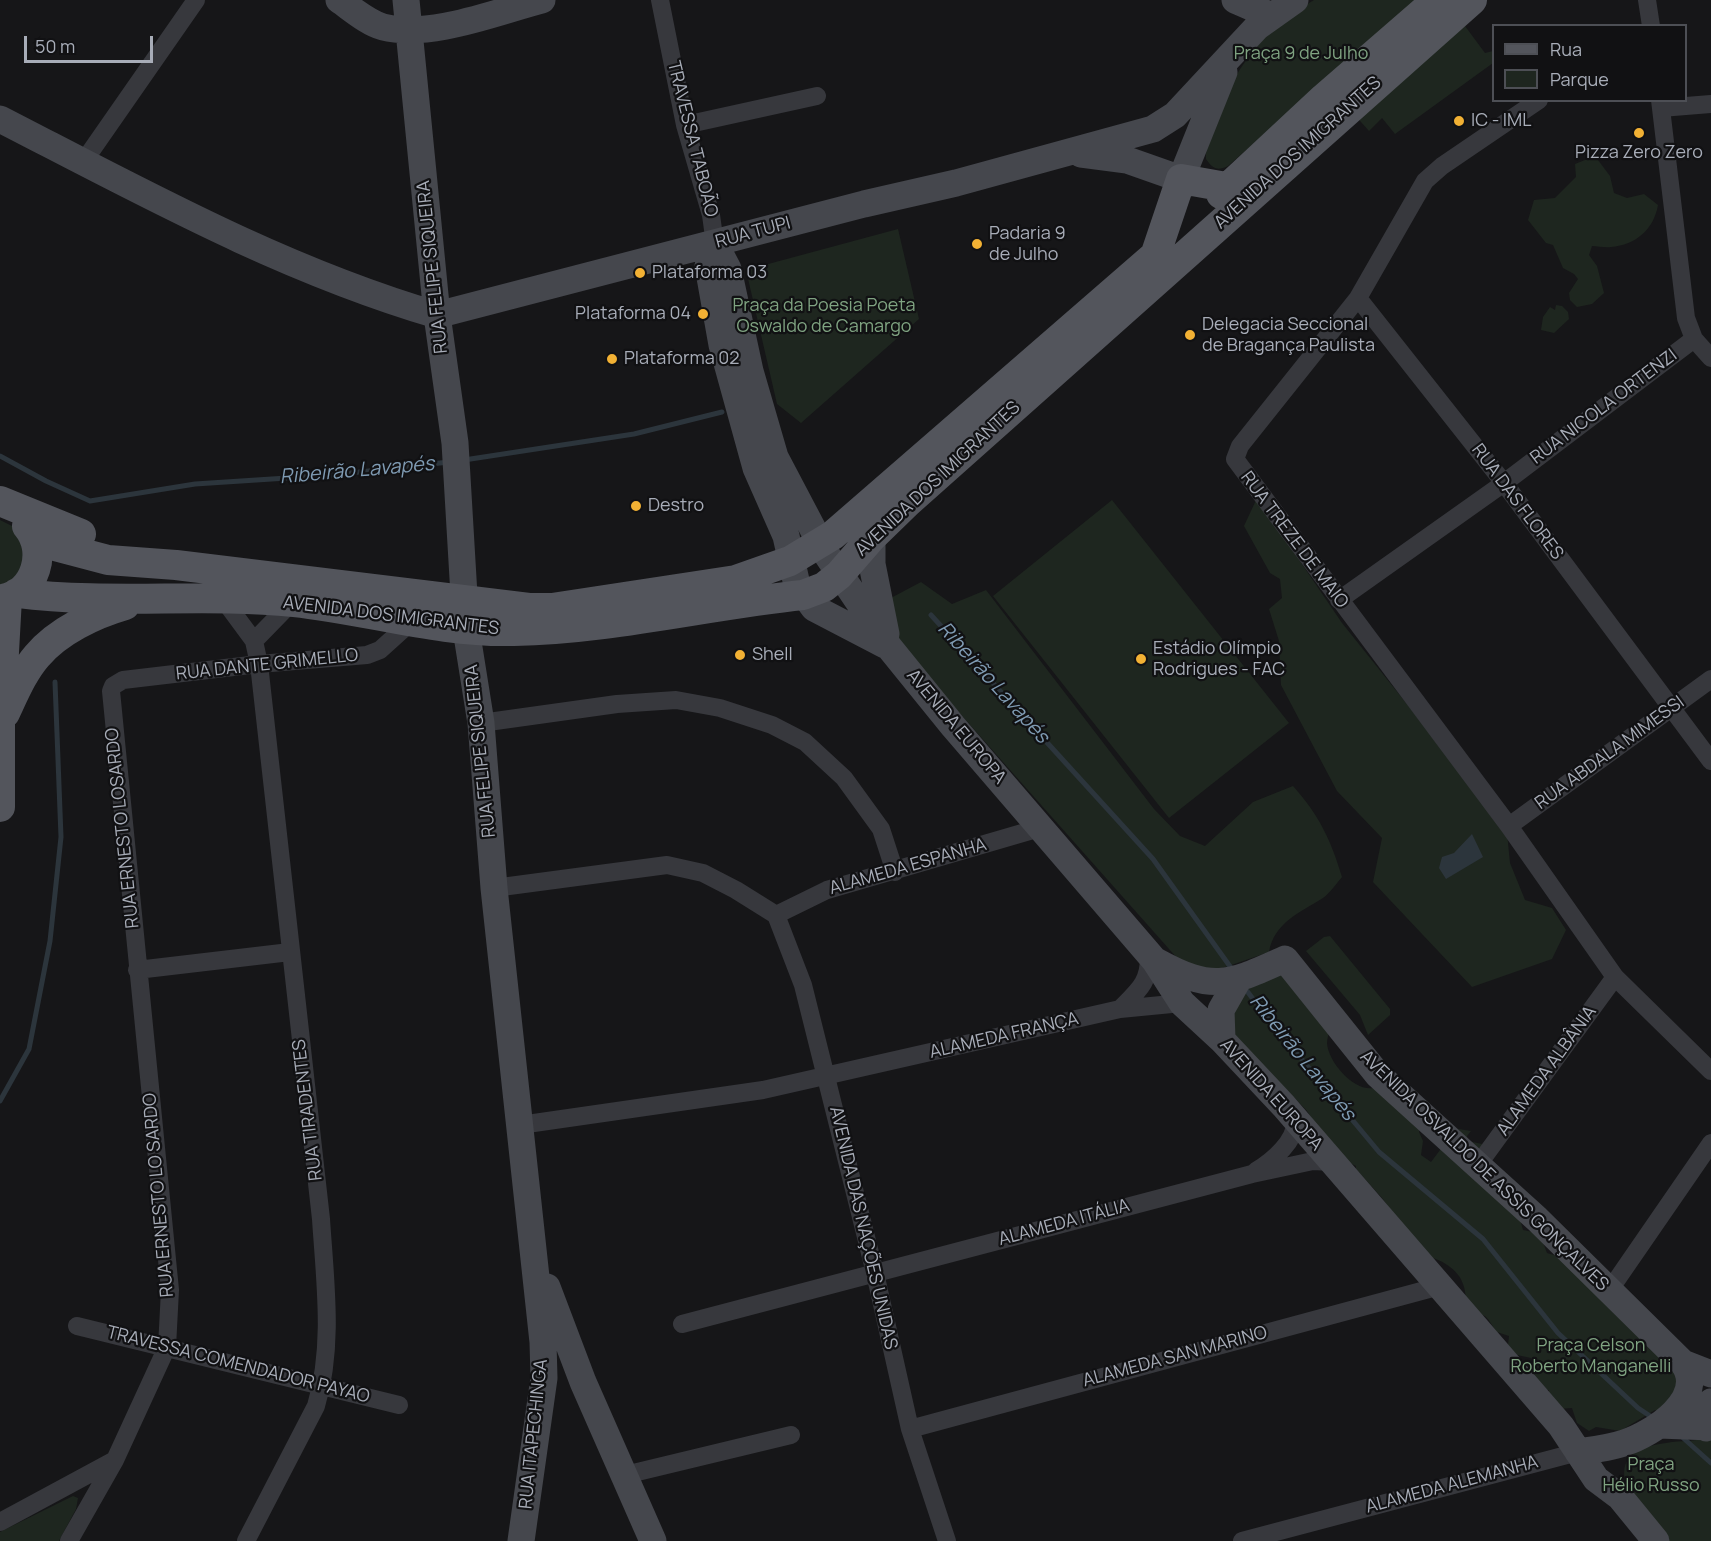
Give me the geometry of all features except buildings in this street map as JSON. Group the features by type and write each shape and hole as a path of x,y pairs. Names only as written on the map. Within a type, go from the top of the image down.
{"main road":[{"name":"AVENIDA DOS IMIGRANTES","path":"8,597 60,599 151,597 292,602 411,622 466,629 514,631 600,623 803,595 824,587 839,575 872,537 1240,190 1437,0"},
{"name":"AVENIDA DOS IMIGRANTES","path":"172,564 519,607 552,608 724,583 766,571 790,561 821,544 953,432 1119,284 1240,190 1472,0"},
{"path":"1155,256 1181,179 1240,190"},
{"path":"0,501 66,530 172,564"},
{"path":"0,512 19,518 29,528 36,541 39,555 36,570 29,583 8,597 0,724 0,807"},
{"path":"36,541 108,560 172,564"},
{"path":"0,724 18,685 37,656 62,634 93,617 151,597"}],"street":[{"path":"84,161 196,0"},
{"path":"339,0 381,26 410,31 444,26 542,0"},
{"name":"RUA FELIPE SIQUEIRA","path":"406,0 437,315 458,476 466,629 481,723 494,888 535,1255"},
{"name":"TRAVESSA TABOÃO","path":"660,0 685,125 711,215 715,243"},
{"path":"1234,0 1272,16"},
{"name":"RUA TUPI","path":"437,315 1070,152 1164,124 1239,44 1295,0"},
{"path":"1647,0 1651,24"},
{"path":"1181,179 1216,91 1239,44"},
{"path":"685,125 817,96"},
{"name":"RUA TREZE DE MAIO","path":"1536,102 1434,172 1425,181 1358,298 1240,446 1235,459 1509,826 1615,977 1711,1071"},
{"path":"1711,104 1661,104 1686,318 1694,339 1711,358"},
{"path":"0,119 204,224 255,247 379,298 437,315"},
{"name":"RUA TUPI","path":"1070,152 1127,160 1181,179"},
{"path":"715,243 708,266 722,345 756,468 786,536 790,561 803,595"},
{"name":"AVENIDA EUROPA","path":"715,243 728,269 750,370 775,457 808,524 839,575 889,647 953,726 1043,827 1152,957 1182,1003 1222,1040 1295,1119 1561,1426 1596,1479 1620,1497 1656,1541"},
{"name":"RUA DAS FLORES","path":"1358,298 1504,483 1711,761"},
{"name":"RUA NICOLA ORTENZI","path":"1339,600 1504,483 1694,339"},
{"name":"AVENIDA EUROPA","path":"872,537 872,564 889,647"},
{"name":"AVENIDA EUROPA","path":"803,595 814,608 889,647"},
{"path":"223,599 254,641 292,602"},
{"name":"RUA DANTE GRIMELLO","path":"113,686 123,680 259,664 367,655 380,650 411,622"},
{"name":"RUA TIRADENTES","path":"246,1541 305,1429 321,1387 327,1337 321,1219 259,664 254,641"},
{"name":"RUA ABDALA MIMESSI","path":"1509,826 1673,709 1711,679"},
{"name":"RUA ERNESTO LOSARDO","path":"113,686 110,697 137,970"},
{"path":"481,723 617,704 676,700 730,711 772,725 805,742 844,778 881,829 895,872"},
{"name":"ALAMEDA ESPANHA","path":"776,915 826,890 895,872 1043,827"},
{"path":"494,888 667,865 703,873 776,915"},
{"name":"AVENIDA DAS NAÇÕES UNIDAS","path":"776,915 803,985 875,1273 909,1429 947,1541"},
{"path":"137,970 290,952"},
{"path":"1120,1009 1147,979 1152,957 1192,979 1213,982 1238,980"},
{"name":"AVENIDA OSVALDO DE ASSIS GONÇALVES","path":"1238,980 1285,959 1378,1075 1479,1164 1683,1363 1711,1374"},
{"name":"RUA ERNESTO LO SARDO","path":"69,1541 115,1460 167,1347 170,1290 137,970"},
{"name":"ALAMEDA ALBÂNIA","path":"1479,1164 1615,977"},
{"path":"1222,1040 1220,1013 1238,980"},
{"name":"ALAMEDA FRANÇA","path":"520,1125 743,1093 1120,1009 1182,1003"},
{"name":"ALAMEDA ITÁLIA","path":"1252,1174 1268,1163 1284,1147 1294,1131 1295,1119"},
{"path":"1609,1291 1711,1143"},
{"name":"ALAMEDA ITÁLIA","path":"682,1324 1252,1174 1313,1161 1332,1162"},
{"path":"535,1255 583,1382 653,1541"},
{"name":"RUA ITAPECHINGA","path":"520,1541 544,1378 535,1255"},
{"name":"ALAMEDA SAN MARINO","path":"909,1429 1440,1286"},
{"name":"TRAVESSA COMENDADOR PAYAO","path":"77,1326 399,1405"},
{"name":"ALAMEDA ALEMANHA","path":"1667,1423 1691,1389 1691,1377 1683,1363"},
{"path":"544,1378 555,1376 583,1382"},
{"name":"ALAMEDA ALEMANHA","path":"1242,1541 1578,1452 1625,1443 1667,1423 1710,1419"},
{"path":"1561,1426 1579,1434 1625,1443 1615,1465 1620,1497"},
{"path":"625,1475 790,1435"},
{"path":"0,1522 115,1460"}],"green space":[{"name":"Praça 9 de Julho","path":"1314,0 1418,0 1228,166 1218,169 1213,167 1206,159 1208,143 1220,106 1229,88 1263,38 1289,15"},
{"path":"1465,26 1485,53 1492,51 1492,64 1395,134 1382,118 1369,131 1353,113"},
{"path":"1595,156 1610,176 1614,193 1627,198 1644,194 1658,205 1648,228 1636,239 1620,246 1592,246 1589,255 1597,266 1604,293 1592,304 1577,307 1570,300 1569,293 1578,279 1563,268 1553,245 1546,243 1528,220 1534,200 1555,198 1576,177 1575,164"},
{"name":"Praça da Poesia Poeta Oswaldo de Camargo","path":"898,229 919,319 801,423 777,404 746,270"},
{"path":"1556,305 1562,306 1568,312 1569,319 1554,333 1541,330 1543,317 1550,307 1555,310"},
{"path":"1257,498 1342,623 1495,814 1507,833 1510,863 1525,900 1552,908 1566,930 1552,959 1472,987 1373,882 1382,838 1337,791 1281,685 1279,641 1269,609 1282,598 1280,579 1270,573 1244,526"},
{"name":"Estádio Olímpio Rodrigues - FAC","path":"1112,500 1289,723 1169,818 993,596"},
{"path":"0,520 18,529 26,570 0,590"},
{"path":"921,582 952,604 986,590 1154,809 1180,836 1205,846 1253,802 1293,786 1323,828 1342,877 1326,896 1282,926 1276,933 1269,952 1217,970 1185,967 900,646 889,599"},
{"path":"1330,936 1390,1009 1390,1015 1368,1035 1360,1015 1306,951 1324,937"},
{"name":"Praça Celson Roberto Manganelli","path":"1280,969 1330,1029 1327,1041 1328,1051 1343,1074 1358,1085 1374,1088 1419,1124 1419,1132 1423,1141 1421,1155 1431,1162 1440,1150 1439,1142 1459,1129 1471,1131 1467,1136 1468,1141 1482,1144 1519,1216 1523,1230 1533,1232 1542,1240 1547,1253 1557,1256 1685,1372 1663,1414 1655,1410 1620,1431 1596,1427 1589,1431 1577,1423 1572,1408 1557,1409 1549,1401 1549,1390 1538,1391 1530,1380 1534,1366 1531,1358 1517,1355 1508,1345 1509,1336 1497,1332 1482,1314 1471,1312 1461,1279 1453,1269 1442,1262 1425,1257 1382,1198 1356,1169 1356,1166 1337,1156 1307,1111 1290,1093 1270,1082 1213,1006"},
{"name":"Praça Hélio Russo","path":"1711,1435 1711,1541 1659,1541 1631,1496 1625,1482 1624,1468 1630,1457 1643,1449"},
{"path":"73,1496 78,1498 76,1509 59,1541 0,1541 0,1532"}],"shaded area":[{"path":"1472,834 1483,857 1446,879 1439,868 1442,857 1454,853"}],"waterway":[{"name":"Ribeirão Lavapés","path":"464,460 634,434 722,412"},
{"name":"Ribeirão Lavapés","path":"0,456 90,501 195,484 333,475 449,462"},
{"name":"Ribeirão Lavapés","path":"931,615 1153,859 1234,972"},
{"path":"0,1101 29,1049 50,941 61,837 55,682"},
{"name":"Ribeirão Lavapés","path":"1244,987 1379,1152 1483,1239 1558,1333 1638,1408 1653,1418"},
{"name":"Ribeirão Lavapés","path":"1681,1436 1711,1463"}],"place":[{"name":"IC - IML","path":"1459,121"},
{"name":"Pizza Zero Zero","path":"1639,133"},
{"name":"Padaria 9 de Julho","path":"977,244"},
{"name":"Plataforma 03","path":"640,273"},
{"name":"Plataforma 04","path":"703,314"},
{"name":"Delegacia Seccional de Bragança Paulista","path":"1190,335"},
{"name":"Plataforma 02","path":"612,359"},
{"name":"Destro","path":"636,506"},
{"name":"Shell","path":"740,655"},
{"name":"Estádio Olímpio Rodrigues - FAC","path":"1141,659"}]}
